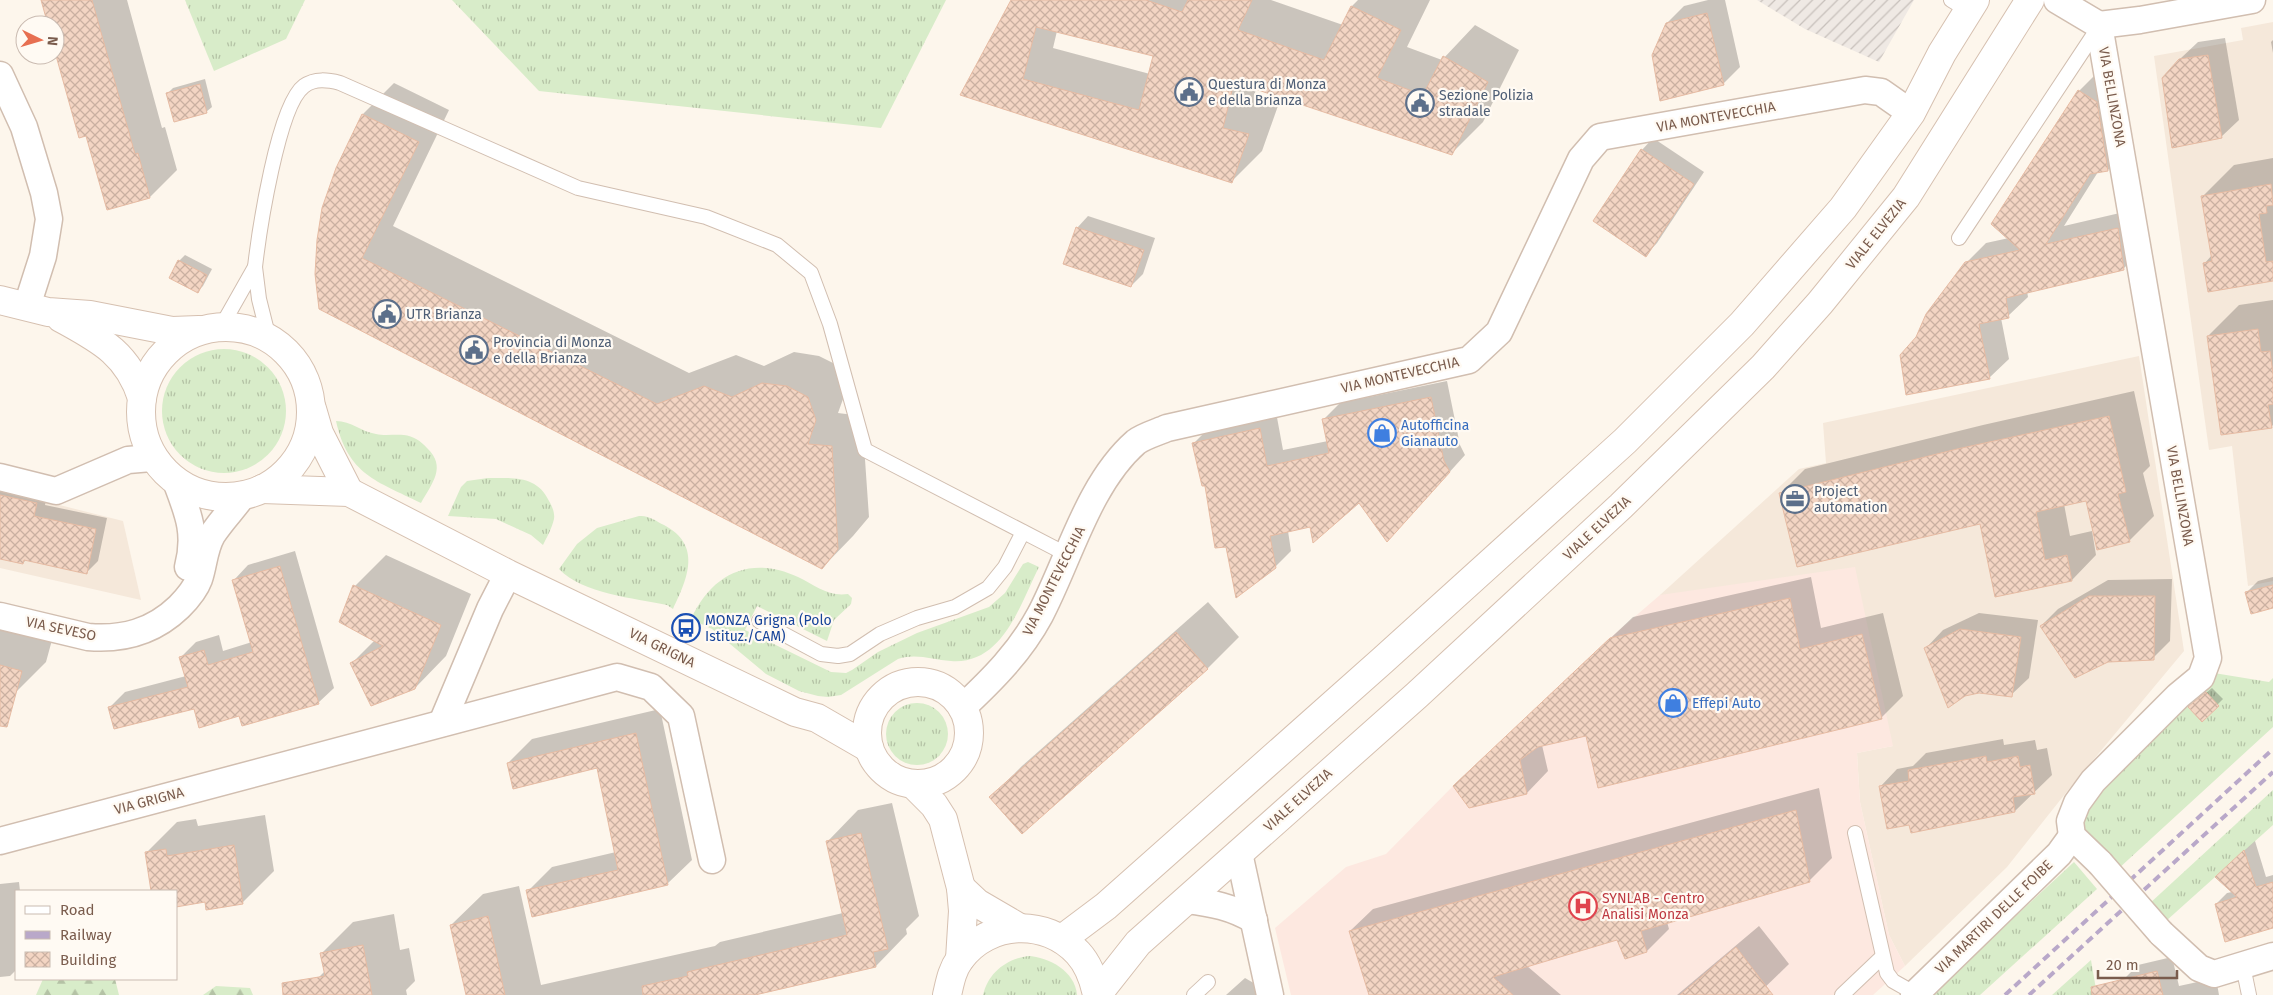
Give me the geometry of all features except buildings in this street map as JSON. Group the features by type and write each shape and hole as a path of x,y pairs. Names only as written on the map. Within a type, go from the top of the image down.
{"main road":[{"name":"VIALE ELVEZIA","path":"1097,995 1138,943 1417,695 1621,506 1763,367 1820,303 1906,196 2030,0"},
{"path":"1062,939 1106,906 1625,441 1748,317 1843,208 1911,113 1965,4"},
{"path":"0,300 37,309 90,315 172,331 215,328 246,330 269,339 284,350 298,368 319,433 349,492"},
{"path":"37,309 108,345 128,369 142,398"},
{"path":"215,328 185,337 163,355 148,377 142,398 142,426 148,448 156,461 176,481 193,491 205,495 223,497 252,492 283,475 301,450 309,429 309,398"},
{"name":"VIA GRIGNA","path":"252,492 349,492 508,574 795,712 817,718 869,748"},
{"path":"923,682 939,686 952,695 962,708 968,724 968,741 963,757 953,770 941,779 927,783 912,784 898,780 886,773 875,762 869,748 867,730 870,713 879,699 892,689 907,683 923,682"},
{"name":"VIA GRIGNA","path":"817,718 870,713"},
{"path":"943,819 947,790 953,770"},
{"path":"912,784 929,799 943,819 961,888 963,911 960,959"},
{"path":"961,888 977,902 1018,927"},
{"name":"VIALE ELVEZIA","path":"947,995 950,978 960,959 976,943 996,932 1018,927 1041,930 1062,939 1079,954 1091,973 1097,995"}],"street":[{"path":"2057,0 2100,25 2252,0"},
{"name":"VIA BELLINZONA","path":"2072,836 2070,821 2078,803 2093,781 2178,696 2201,677 2208,658 2100,25"},
{"path":"0,75 24,127 44,193 49,219 42,256 37,309"},
{"name":"VIA MONTEVECCHIA","path":"962,708 1016,654 1040,615 1096,496 1115,465 1137,441 1167,428 1469,360 1499,332 1581,159 1600,138 1865,90 1881,92 1911,113"},
{"path":"0,477 56,490 128,460 151,458 156,461"},
{"path":"174,611 191,556 193,534 188,512 176,481"},
{"name":"VIA SEVESO","path":"0,616 88,637 110,638 133,634 154,627 174,611 196,587 206,547 212,535 252,492"},
{"path":"442,723 490,609 508,574"},
{"name":"VIA GRIGNA","path":"0,842 617,677 651,687 681,716 712,860"},
{"path":"2072,836 2100,863 2161,933 2198,968 2214,974 2273,956"},
{"name":"VIA MARTIRI DELLE FOIBE","path":"1915,994 2058,854 2072,836"},
{"path":"1239,853 1270,995"},
{"path":"1186,900 1218,904 1239,911 1254,920"}],"lane":[{"path":"1959,238 2100,25"},
{"path":"269,339 259,299 255,267 275,156 295,96 304,86 316,81 328,80 340,83 578,188 706,216 777,245 811,273 830,324 865,450 1068,555"},
{"path":"215,328 255,267"},
{"path":"759,621 821,654 838,656 850,654 880,634 918,618 955,607 988,588 1005,567 1023,532"},
{"path":"1855,833 1887,973 1893,980 1915,994"},
{"path":"1842,995 1882,957"},
{"path":"2242,966 2249,995"},
{"path":"1194,995 1208,982"}],"shaded area":[{"path":"1757,0 1914,0 1879,62 1805,29"},
{"path":"2273,22 2273,581 2248,586 2232,446 2209,450 2154,56 2243,40 2241,28"},
{"path":"2139,356 2184,651 2007,867 1905,966 1889,935 1860,802 1857,753 1893,746 1660,595 1799,469 1826,463 1823,423"},
{"path":"0,490 123,521 141,600 0,568"},
{"path":"1855,567 1893,746 1857,753 1860,802 1889,935 1905,966 1873,995 1291,995 1275,928 1346,867 1386,854 1453,786 1610,638 1660,595"}],"green space":[{"path":"185,0 305,0 286,39 214,71"},
{"path":"452,0 946,0 881,128 539,91"},
{"path":"224,349 248,354 259,359 268,367 276,376 281,387 286,411 281,435 276,446 268,455 259,463 248,468 224,473 200,468 189,463 180,455 172,446 167,435 162,411 167,387 172,376 180,367 189,359 200,354"},
{"path":"336,421 341,421 376,434 407,436 417,439 425,445 433,455 437,468 433,482 421,503 378,482 357,465 348,454"},
{"path":"488,478 515,478 531,482 544,493 552,507 554,517 551,529 543,545 531,535 496,519 448,516 461,487 467,481"},
{"path":"639,516 646,516 676,533 684,542 688,552 687,574 673,609 667,605 595,590 569,577 559,569 577,544 597,528"},
{"path":"1028,562 1039,567 1025,598 1017,614 997,643 984,653 969,660 951,661 918,657 898,659 841,695 828,697 799,691 766,674 712,629 691,619 710,590 735,572 749,568 781,571 828,592 848,594 852,598 851,604 834,620 827,641 757,606 745,630 831,672 846,673 878,652 917,633 989,607 1005,593 1023,564"},
{"path":"2214,673 2269,682 2273,678 2273,727 2117,870 2080,824 2091,798 2183,702 2202,722 2219,706 2199,686"},
{"path":"917,703 929,705 939,712 946,722 948,734 946,746 939,756 929,763 917,765 905,763 895,756 888,746 886,734 888,722 895,712 905,705"},
{"path":"2273,790 2273,825 2166,921 2149,904"},
{"path":"2074,862 2097,889 1980,995 1930,995"},
{"path":"1028,956 1044,959 1060,967 1071,979 1077,995 983,995 989,980 999,968 1012,960"},
{"path":"2091,960 2097,995 2052,995"},
{"path":"43,980 115,980 119,995 36,995"},
{"path":"216,986 250,988 253,995 203,995"}],"railway":[{"path":"2005,995 2273,749"},
{"path":"2029,995 2273,772"}],"place":[{"name":"Questura di Monza e della Brianza","path":"1189,92"},
{"name":"Sezione Polizia stradale","path":"1420,103"},
{"name":"UTR Brianza","path":"387,314"},
{"name":"Provincia di Monza e della Brianza","path":"474,350"},
{"name":"Autofficina Gianauto","path":"1382,433"},
{"name":"Project automation","path":"1795,499"},
{"name":"MONZA Grigna (Polo Istituz./CAM)","path":"686,628"},
{"name":"Effepi Auto","path":"1673,703"},
{"name":"SYNLAB - Centro Analisi Monza","path":"1583,906"}]}
